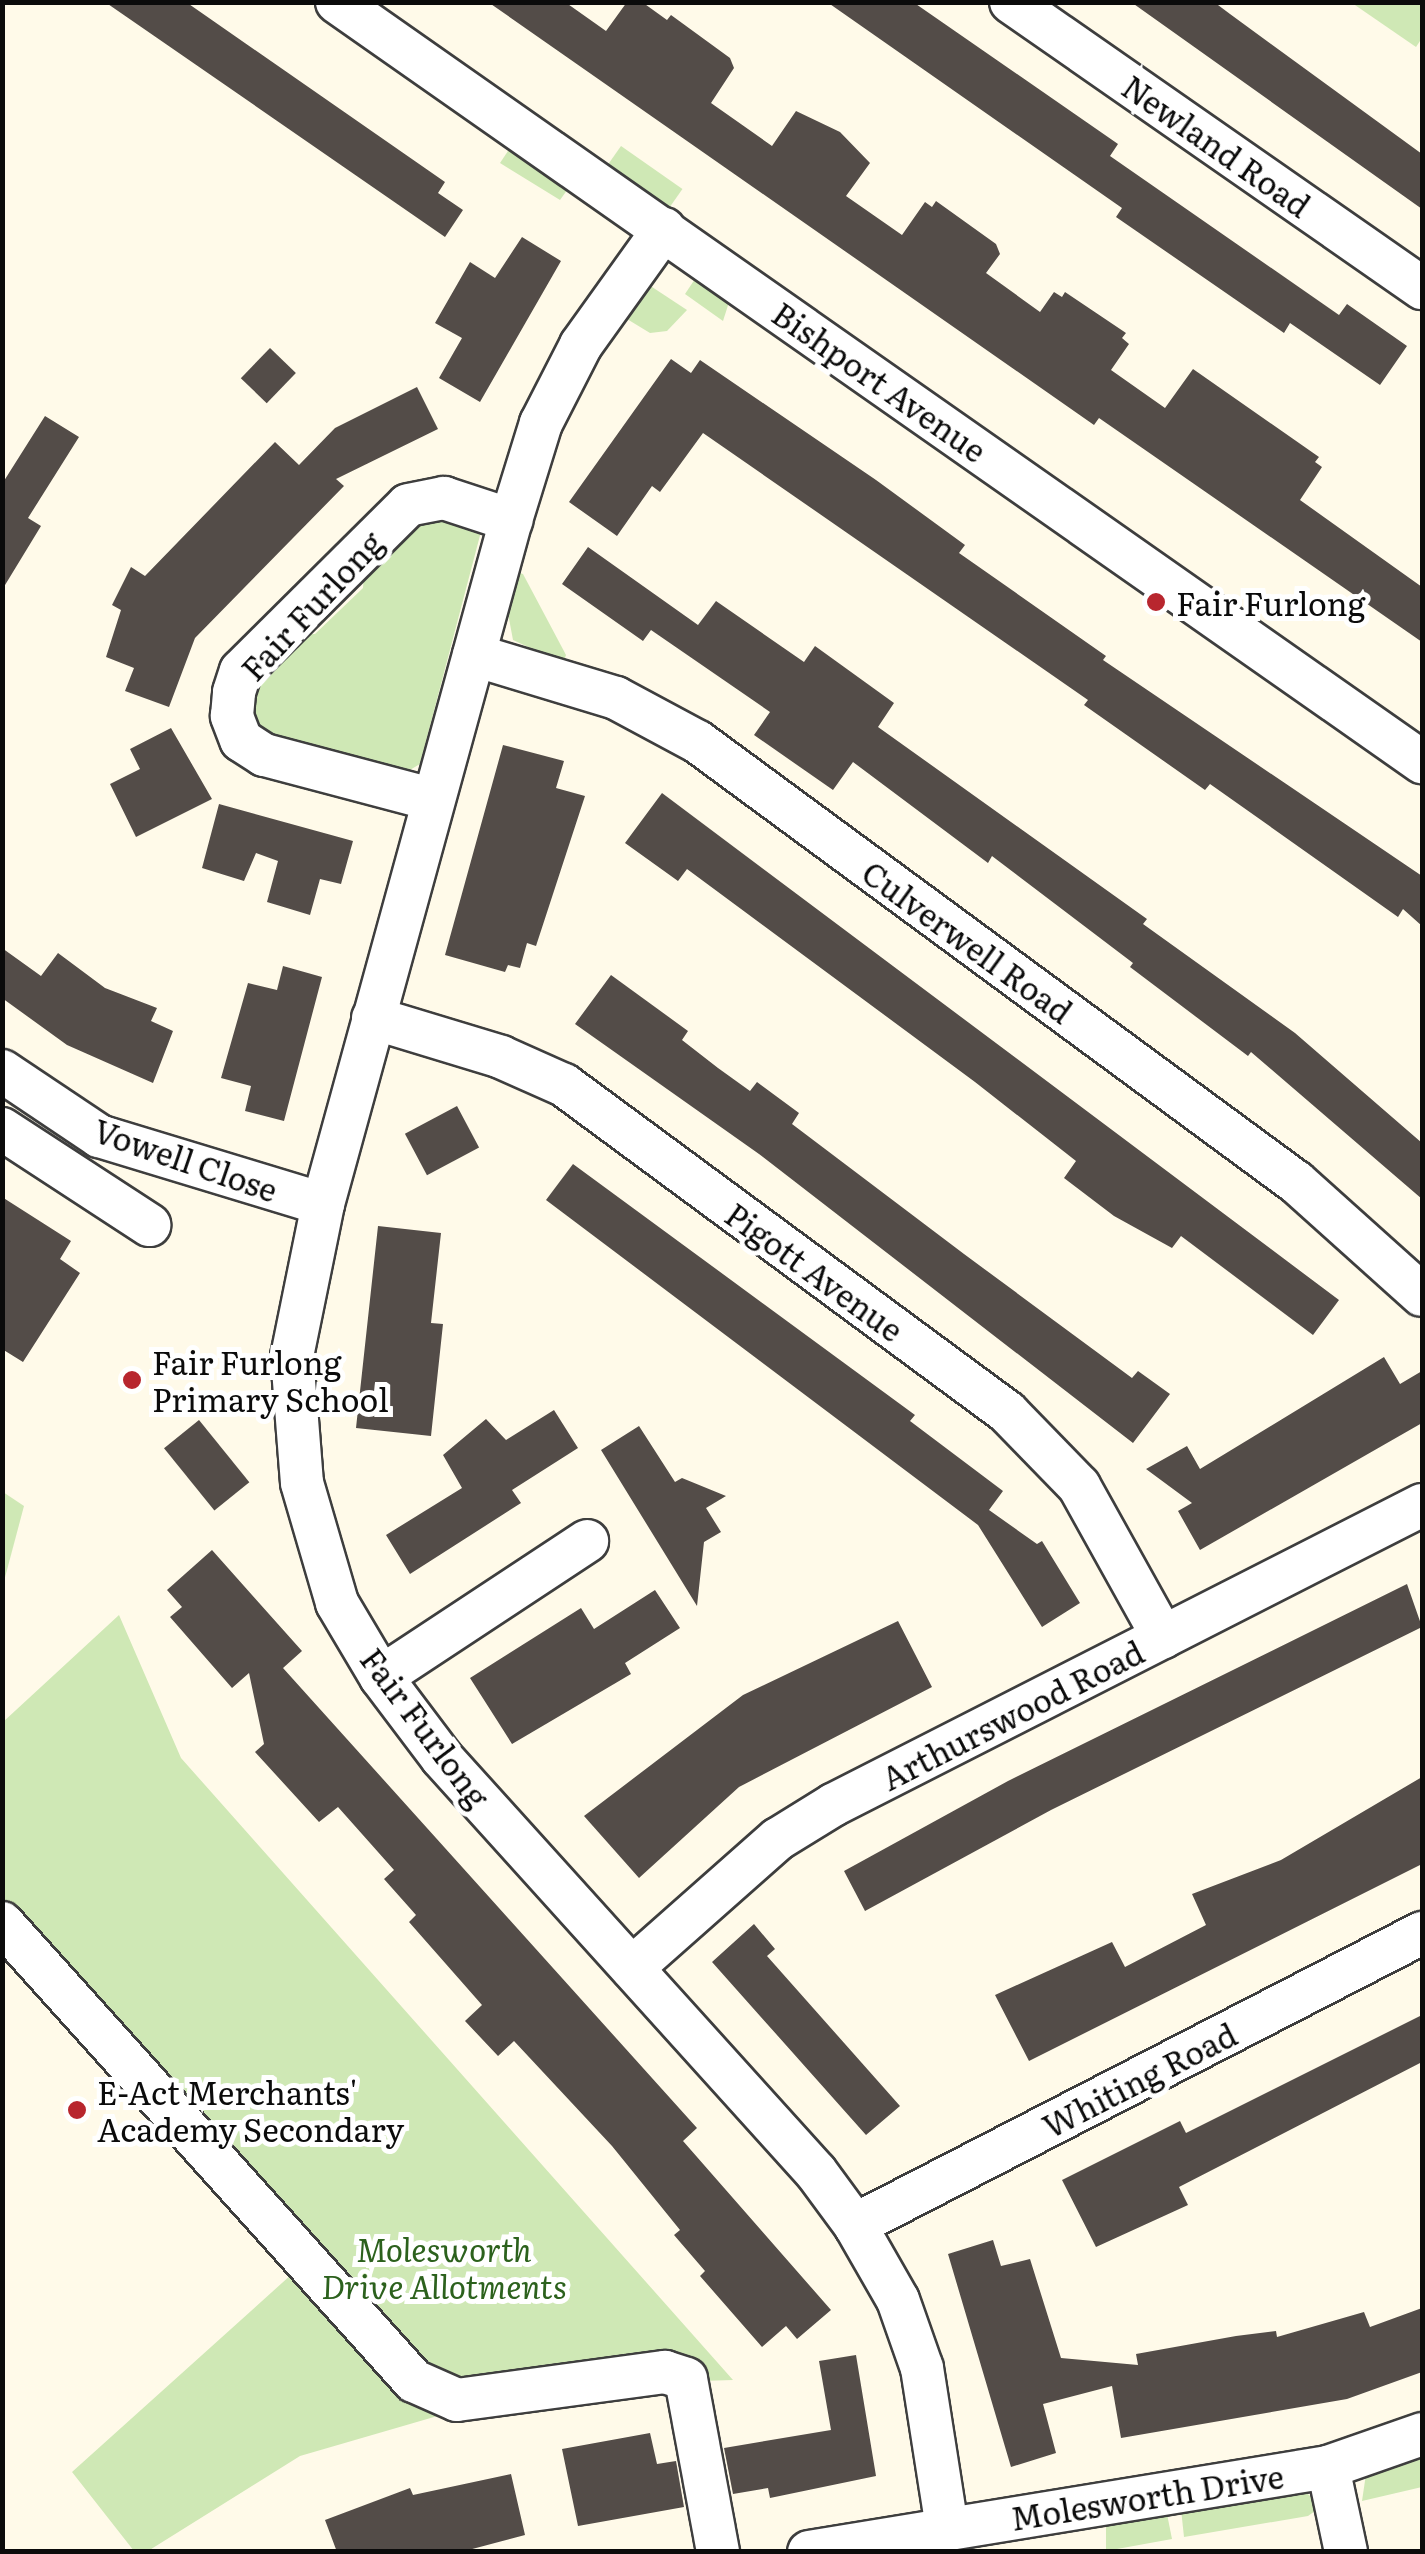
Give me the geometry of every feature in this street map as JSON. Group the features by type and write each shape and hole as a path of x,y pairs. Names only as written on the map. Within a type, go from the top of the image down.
{"street":[{"name":"Bishport Avenue","path":"337,2 1422,762"},
{"name":"Newland Road","path":"1011,2 1422,288"},
{"name":"Fair Furlong","path":"664,229 581,346 541,422 511,520 431,799 323,1204 292,1356 302,1483 337,1603 381,1677 442,1758 816,2172 854,2225 898,2300 922,2368 947,2528"},
{"name":"Fair Furlong","path":"431,799 264,755 241,740 232,716 234,692 241,671 408,505 444,498 511,520"},
{"name":"Culverwell Road","path":"474,655 616,698 698,742 1296,1182 1422,1295"},
{"name":"Pigott Avenue","path":"373,1018 500,1058 564,1086 1007,1412 1079,1486 1163,1637"},
{"name":"Vowell Close","path":"2,1071 99,1136 323,1204"},
{"path":"2,1129 149,1225"},
{"name":"Arthurswood Road","path":"632,1968 805,1822 1422,1505"},
{"path":"381,1677 587,1541"},
{"path":"2,1923 414,2382 457,2400 665,2372 686,2380 718,2552"},
{"name":"Whiting Road","path":"854,2225 1422,1934"},
{"name":"Molesworth Drive","path":"809,2552 1328,2467 1422,2434"},
{"path":"1328,2467 1346,2552"}],"green space":[{"path":"1352,3 1422,3 1422,38 1416,47"},
{"path":"512,145 570,186 560,200 500,163"},
{"path":"621,146 682,189 670,207 608,164"},
{"path":"705,264 730,299 723,321 685,294"},
{"path":"649,285 687,310 667,331 650,333 627,319"},
{"path":"411,514 483,524 420,764 403,774 263,733 248,713 248,698 294,635 315,634 363,588 365,562"},
{"path":"516,572 523,574 566,655 563,663 513,640 506,603"},
{"path":"3,1492 24,1506 3,1585"},
{"name":"Molesworth Drive Allotments","path":"119,1615 181,1758 733,2380 635,2383 465,2408 300,2456 148,2551 134,2551 72,2472 302,2265 3,1943 3,1722"},
{"path":"1422,2452 1422,2487 1362,2501 1366,2474"},
{"path":"1302,2490 1313,2498 1315,2511 1308,2516 1184,2537 1181,2509"},
{"path":"1167,2514 1172,2539 1106,2551 1106,2516"}],"building":[{"path":"105,2 186,2 445,182 438,193 463,210 445,237"},
{"path":"488,2 565,2 606,31 627,2 642,2 667,20 671,15 730,58 734,68 711,103 772,146 796,111 840,132 870,163 846,196 902,235 925,202 932,207 936,201 996,244 1000,254 986,273 1040,312 1054,292 1062,297 1065,292 1126,333 1122,338 1129,344 1111,370 1165,408 1193,369 1319,457 1315,462 1322,467 1300,500 1422,587 1422,642 1099,418 1094,425"},
{"path":"827,2 913,2 1118,144 1110,156 1339,315 1347,304 1407,346 1380,385 1290,323 1284,333 1116,217 1122,208"},
{"path":"1131,2 1214,2 1422,154 1422,209"},
{"path":"522,237 561,261 480,402 439,378 462,338 435,323 470,262 495,278"},
{"path":"270,348 296,373 267,403 241,378"},
{"path":"671,359 691,373 700,360 876,480 965,545 959,553 1106,656 1103,660 1422,876 1422,926 1403,909 1398,917 1210,784 1205,790 1084,705 1088,700 703,433 660,492 652,486 617,536 569,502"},
{"path":"417,387 438,429 336,479 344,486 195,638 169,707 125,691 134,668 106,657 121,610 112,605 131,567 145,576 275,442 299,465 335,428"},
{"path":"45,416 79,437 28,518 41,526 2,590 2,484"},
{"path":"588,547 698,625 716,601 804,662 815,646 894,703 878,727 1147,919 1143,924 1295,1033 1422,1143 1422,1199 1251,1052 1248,1056 1130,967 1133,963 992,856 988,863 853,762 833,790 754,735 770,712 651,630 643,641 562,584"},
{"path":"171,728 212,799 136,837 110,784 140,769 130,749"},
{"path":"503,745 564,761 556,788 585,796 536,946 527,943 520,968 508,965 505,972 445,955"},
{"path":"662,793 1339,1300 1313,1335 1181,1236 1172,1248 1114,1216 1064,1178 1076,1161 975,1082 687,869 678,881 625,843"},
{"path":"219,804 353,841 341,884 320,879 310,915 267,902 278,861 256,853 244,881 202,868"},
{"path":"2,948 41,976 58,953 105,988 157,1008 151,1021 173,1031 153,1083 67,1045 2,998"},
{"path":"283,966 322,977 284,1121 245,1111 251,1086 221,1078 248,983 277,990"},
{"path":"611,975 688,1031 682,1040 718,1068 750,1091 757,1082 799,1113 792,1124 964,1254 1132,1378 1138,1371 1170,1394 1133,1443 759,1154 575,1024"},
{"path":"457,1106 479,1147 427,1175 405,1134"},
{"path":"573,1164 915,1415 910,1421 1003,1491 989,1510 1037,1544 1042,1541 1080,1603 1042,1627 978,1525 546,1200"},
{"path":"2,1197 71,1241 60,1259 80,1273 23,1362 2,1349"},
{"path":"378,1226 441,1233 431,1323 443,1324 431,1436 356,1428"},
{"path":"1384,1357 1400,1384 1422,1371 1422,1423 1200,1550 1178,1511 1192,1503 1146,1469 1187,1446 1200,1469"},
{"path":"554,1410 578,1448 512,1490 521,1503 410,1574 386,1535 462,1488 443,1455 486,1419 506,1440"},
{"path":"199,1420 249,1482 214,1510 164,1448"},
{"path":"639,1426 675,1482 682,1478 726,1496 706,1508 721,1532 704,1542 697,1606 601,1450"},
{"path":"212,1550 302,1651 283,1668 697,2128 683,2141 831,2310 797,2339 786,2326 762,2347 700,2276 705,2271 674,2235 680,2230 612,2146 514,2041 498,2056 465,2021 482,2005 409,1922 416,1915 384,1879 394,1870 338,1807 319,1822 255,1752 264,1744 249,1673 232,1688 170,1617 182,1607 167,1590"},
{"path":"1407,1584 1422,1627 1051,1810 865,1911 844,1871 1008,1781"},
{"path":"655,1590 680,1628 625,1663 631,1674 512,1744 470,1678 581,1608 594,1629"},
{"path":"898,1621 932,1687 739,1787 639,1878 584,1816 743,1695"},
{"path":"1422,1777 1422,1864 1029,2061 995,1995 1112,1942 1125,1967 1206,1925 1192,1894 1281,1860"},
{"path":"754,1924 775,1949 767,1956 900,2106 866,2135 712,1962"},
{"path":"1422,2015 1422,2062 1179,2187 1188,2205 1096,2247 1062,2180 1180,2121 1186,2133"},
{"path":"993,2240 1001,2266 1030,2259 1061,2358 1138,2365 1136,2354 1276,2331 1277,2337 1364,2312 1370,2327 1422,2308 1422,2372 1347,2399 1121,2438 1112,2386 1043,2404 1056,2453 1011,2467 948,2254"},
{"path":"856,2355 876,2476 770,2498 768,2488 733,2494 724,2448 831,2430 819,2361"},
{"path":"650,2433 657,2464 676,2461 684,2507 578,2526 562,2449"},
{"path":"511,2474 525,2535 461,2552 337,2552 325,2520 410,2488 413,2495"}],"place":[{"name":"Fair Furlong","path":"1156,602"},
{"name":"Fair Furlong Primary School","path":"132,1380"},
{"name":"E-Act Merchants' Academy Secondary","path":"77,2110"}]}
